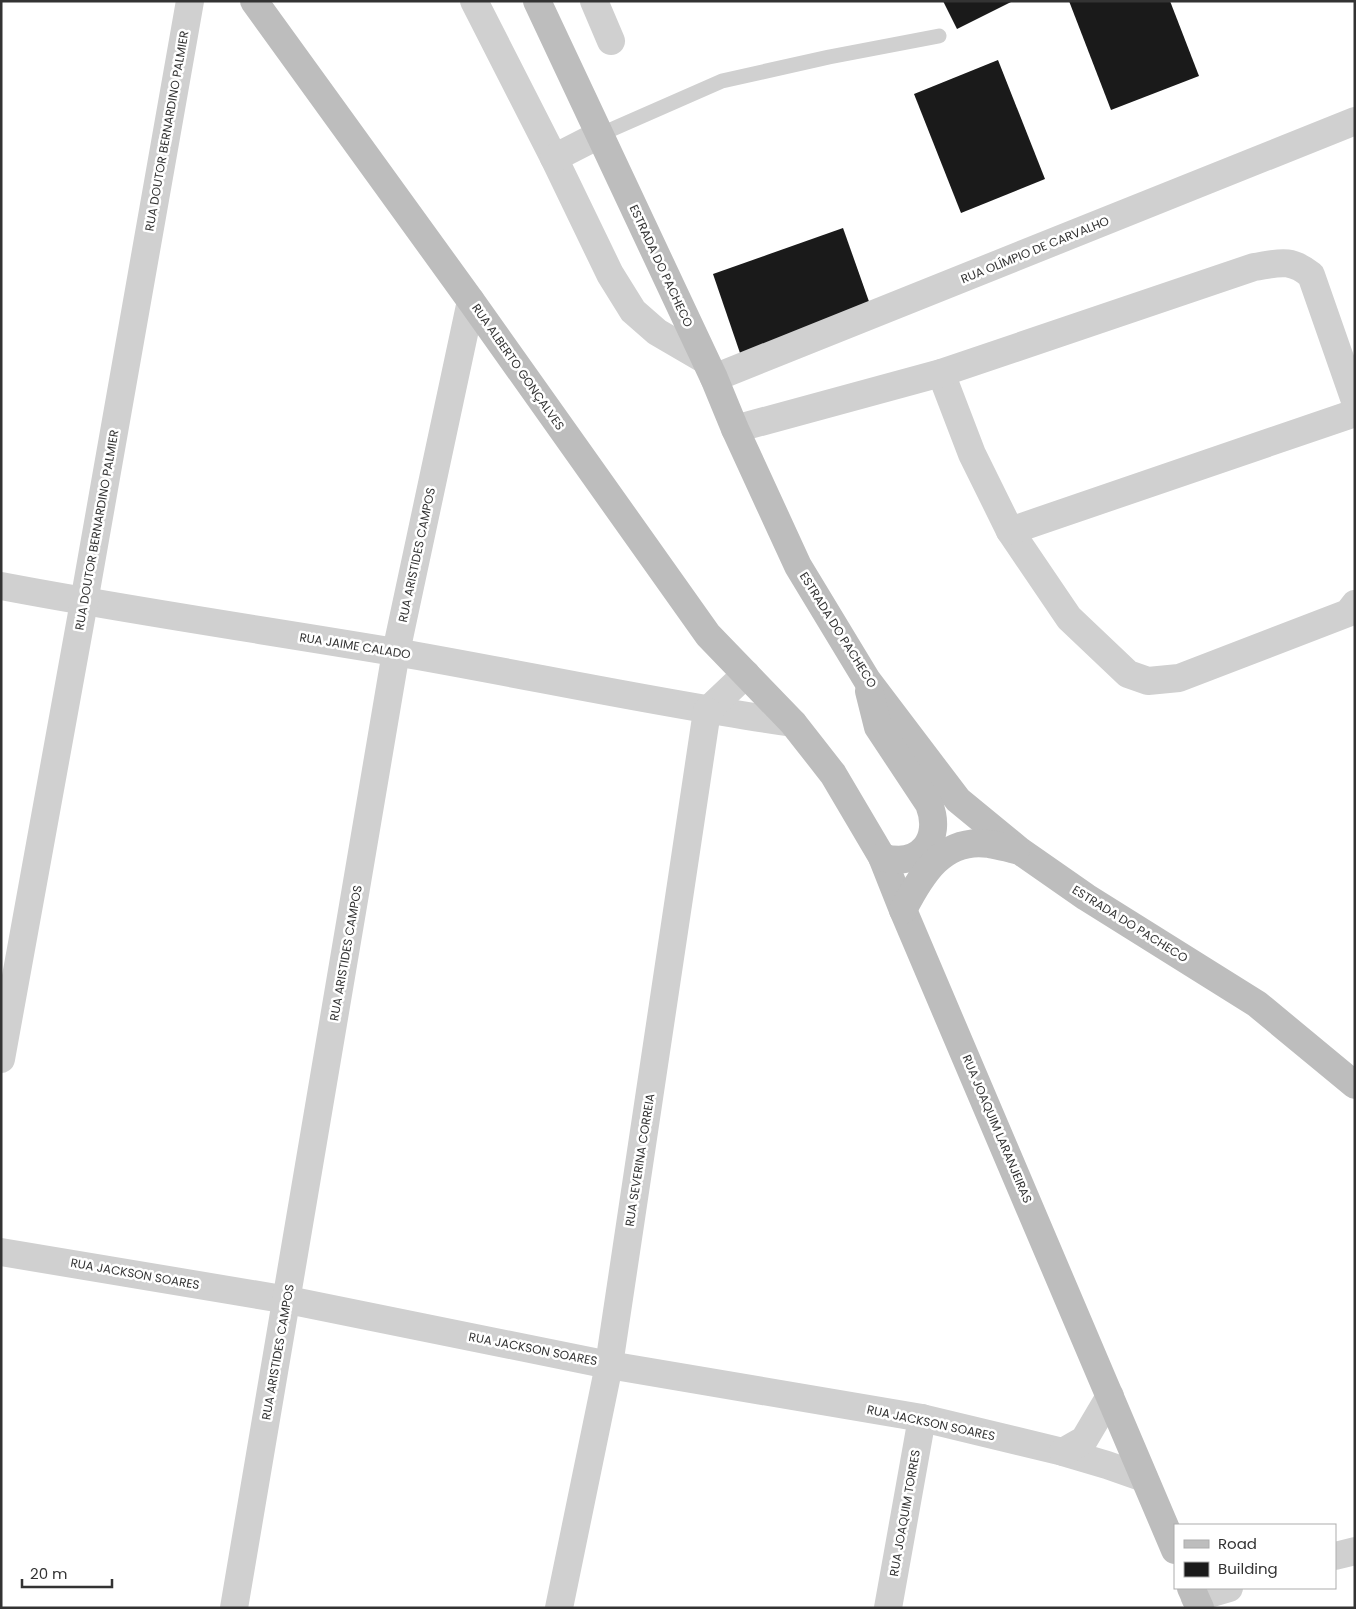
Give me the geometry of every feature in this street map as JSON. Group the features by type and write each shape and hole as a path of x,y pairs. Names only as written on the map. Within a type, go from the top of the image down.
{"main road":[{"name":"RUA ALBERTO GONÇALVES","path":"254,1 471,301 708,635 793,723"},
{"name":"ESTRADA DO PACHECO","path":"538,1 710,369 735,429 798,566 867,680 958,800 1020,852 1086,897 1257,1004 1355,1085"},
{"path":"867,680 878,727 929,804 933,815 934,828 931,839 924,849 904,860 882,857"},
{"name":"RUA JOAQUIM LARANJEIRAS","path":"793,723 832,774 882,857 1174,1548"},
{"path":"903,910 927,870 949,849 970,844 989,844 1020,852"}],"street":[{"name":"RUA DOUTOR BERNARDINO PALMIER","path":"1,1059 190,1"},
{"path":"474,1 554,158 610,274 633,312 657,332 710,369"},
{"path":"594,1 611,40"},
{"name":"RUA OLÍMPIO DE CARVALHO","path":"710,369 1355,121"},
{"path":"554,158 599,135"},
{"path":"735,429 941,373 1254,267 1283,262 1300,266 1311,275 1355,401"},
{"name":"RUA ARISTIDES CAMPOS","path":"234,1608 288,1300 396,652 471,301"},
{"path":"941,373 972,454 1010,531 1069,618 1128,674 1148,681 1179,678 1352,609"},
{"path":"1010,531 1355,413"},
{"name":"RUA JAIME CALADO","path":"1,586 84,602 396,652 707,711 793,723"},
{"path":"707,711 746,674"},
{"name":"RUA SEVERINA CORREIA","path":"559,1608 609,1364 707,711"},
{"name":"RUA JACKSON SOARES","path":"1,1252 288,1300 609,1364 922,1418 1063,1452 1107,1464 1144,1478"},
{"path":"1063,1452 1084,1440 1110,1396"},
{"name":"RUA JOAQUIM TORRES","path":"888,1608 922,1418"},
{"path":"1336,1556 1355,1551"},
{"path":"1195,1598 1226,1589"}],"lane":[{"path":"599,135 722,81 829,57 939,36"}],"building":[{"path":"943,1 1013,1 957,29"},
{"path":"1069,1 1170,1 1199,76 1111,110"},
{"path":"998,60 1045,179 961,213 914,94"},
{"path":"843,228 872,310 741,356 713,274"}]}
